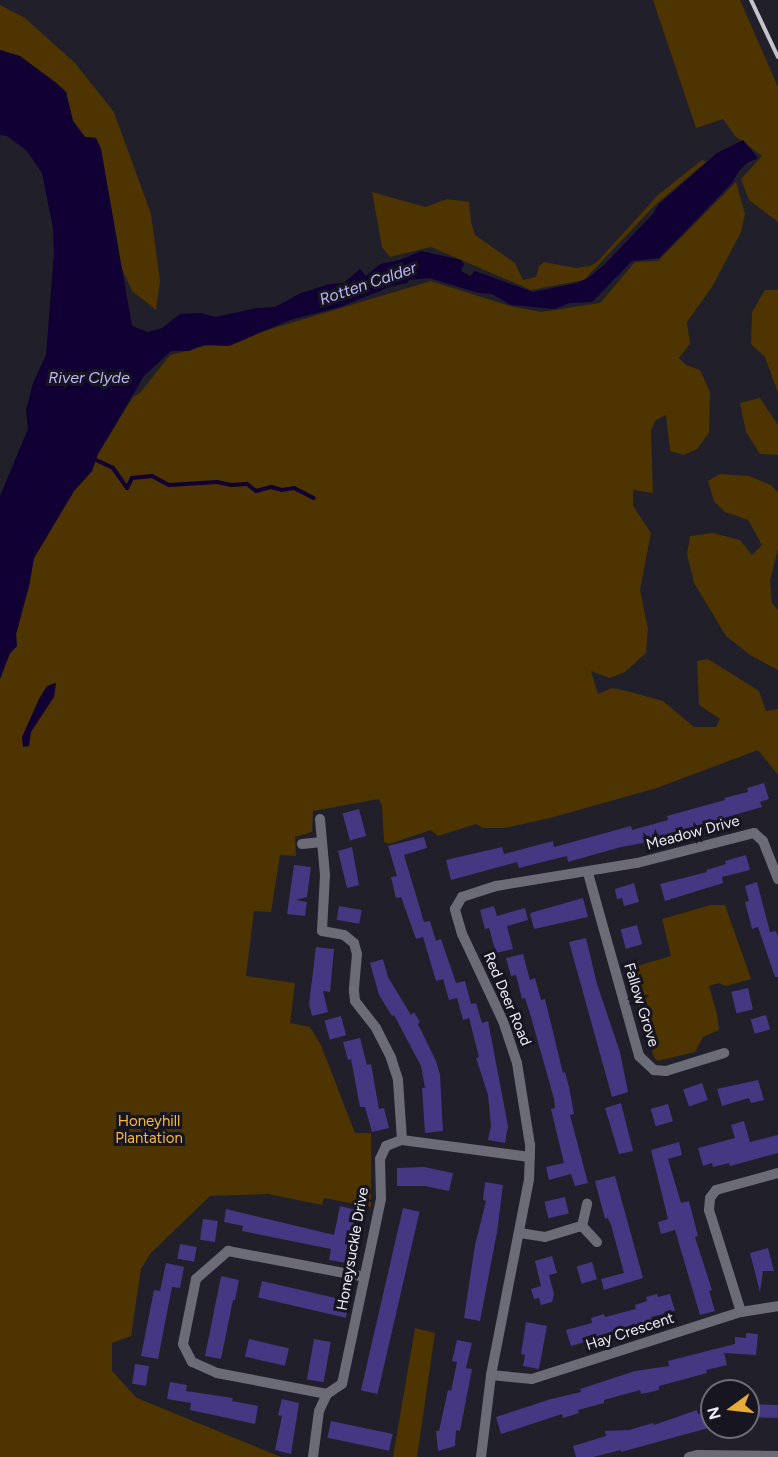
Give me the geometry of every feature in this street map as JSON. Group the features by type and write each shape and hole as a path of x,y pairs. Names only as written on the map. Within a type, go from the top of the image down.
{"street":[{"path":"320,819 325,875 322,931 344,935 354,943 357,954 355,1001 376,1028 391,1058 398,1080 402,1140 530,1157"},
{"name":"Meadow Drive","path":"588,873 754,833 763,841 778,879"},
{"path":"302,844 322,842"},
{"name":"Fallow Grove","path":"588,873 639,1056 654,1070 666,1071 724,1053"},
{"name":"Red Deer Road","path":"481,1457 491,1375 520,1233 530,1157 527,1111 517,1063 504,1022 462,934 455,909 462,897 496,886 588,873"},
{"name":"Honeysuckle Drive","path":"313,1457 319,1411 327,1394 342,1384 381,1199 380,1159 386,1146 402,1140"},
{"path":"741,1312 709,1210 710,1198 716,1190 778,1173"},
{"path":"582,1226 587,1204"},
{"path":"520,1233 545,1237 582,1226"},
{"path":"582,1226 597,1242"},
{"path":"327,1394 217,1373 192,1362 183,1344 196,1279 228,1251 365,1277"},
{"name":"Hay Crescent","path":"491,1375 532,1379 741,1312 778,1306"},
{"path":"689,1457 778,1456"}],"green space":[{"path":"653,0 740,0 778,87 778,222 749,200 741,179 762,156 735,136 723,119 696,128"},
{"path":"0,5 25,18 75,63 114,112 151,214 160,281 156,310 132,291 121,267 101,149 96,138 85,137 73,121 66,92 55,82 0,50"},
{"path":"702,160 706,162 655,205 584,280 531,290 431,247 390,257 382,247 372,192 425,207 447,199 469,202 475,235 515,263 523,280 536,277 539,266 544,262 576,268 590,266 597,262 658,195"},
{"name":"Honeyhill Plantation","path":"736,182 745,214 741,232 712,287 687,322 690,344 679,358 686,365 700,370 710,392 709,433 697,449 684,455 670,451 666,415 655,421 651,431 653,493 633,490 633,506 651,533 640,590 648,629 646,653 625,672 610,678 591,671 598,694 612,688 663,701 694,727 716,727 720,719 699,705 697,661 708,659 759,691 766,711 778,709 778,775 758,750 657,788 550,818 504,828 483,828 476,824 438,836 431,830 389,844 384,842 382,806 379,799 313,811 312,832 295,837 296,856 280,855 271,912 254,911 246,976 295,983 290,1023 310,1027 321,1045 355,1133 371,1133 371,1207 324,1198 322,1205 268,1194 210,1196 150,1254 141,1269 131,1336 112,1343 112,1371 137,1398 281,1457 0,1457 0,679 10,653 17,646 16,634 34,558 74,491 92,471 98,454 133,397 140,393 170,355 264,331 431,281 510,306 541,312 600,303 635,262 658,261"},
{"path":"765,290 778,290 778,393 765,357 751,344 752,312"},
{"path":"760,398 778,425 778,455 760,454 746,432 740,403"},
{"path":"720,474 749,476 771,485 778,492 778,549 770,581 772,603 778,610 778,670 750,655 726,636 694,583 687,554 690,536 713,533 740,540 752,555 762,545 748,520 725,512 714,501 708,481"},
{"path":"711,905 725,905 751,979 726,986 719,983 709,986 719,1030 703,1037 695,1052 657,1061 627,969 671,956 662,919"},
{"path":"415,1328 435,1333 417,1457 393,1457"}],"water":[{"name":"River Clyde","path":"0,50 20,56 66,92 73,121 85,137 96,138 101,149 132,326 148,332 162,328 180,314 201,313 215,317 257,308 275,307 301,293 330,284 344,283 360,269 366,276 380,264 400,260 421,251 461,260 464,264 461,271 470,276 475,271 533,292 577,283 588,278 604,265 653,214 658,205 717,153 743,140 758,158 747,163 739,171 732,183 659,258 632,261 592,302 569,303 555,309 511,305 492,294 479,293 429,278 409,280 407,283 392,286 340,307 290,320 229,346 203,345 189,351 171,351 144,376 98,454 92,471 74,491 34,558 16,634 17,646 10,653 0,679 0,496 28,429 26,410 33,383 46,355 54,253 53,228 42,173 27,151 7,136 0,135"},
{"path":"56,683 54,697 31,732 29,746 23,747 22,737 39,699 47,686"}],"building":[{"path":"764,783 769,799 760,802 762,807 664,835 665,839 621,847 568,862 567,856 519,868 517,862 451,880 446,860 502,847 504,854 553,841 554,847 631,826 632,830 668,820 667,816 748,792 747,788"},
{"path":"359,809 366,836 350,840 343,813"},
{"path":"424,837 427,848 404,855 424,922 430,921 436,941 441,939 456,983 465,981 471,1004 476,1003 482,1023 488,1021 508,1126 505,1143 488,1140 491,1126 488,1095 476,1058 479,1057 469,1018 463,1020 457,998 449,1000 443,979 436,981 423,937 416,939 401,897 396,898 391,877 397,876 388,846"},
{"path":"352,847 359,885 347,888 338,851"},
{"path":"746,855 750,870 722,877 723,883 665,901 660,884 707,872 706,870 726,864 725,861"},
{"path":"294,865 311,867 307,897 296,900 307,902 305,916 287,914"},
{"path":"757,882 770,932 776,931 778,937 778,977 775,977 758,927 752,929 745,902 749,901 745,886"},
{"path":"634,883 639,902 624,906 622,898 617,899 615,889"},
{"path":"583,898 588,917 534,929 530,913"},
{"path":"339,906 362,910 359,924 337,920"},
{"path":"494,906 497,916 525,908 528,920 507,926 513,949 496,953 489,928 485,929 480,910"},
{"path":"637,925 642,944 626,949 621,929"},
{"path":"586,938 597,984 620,1052 628,1092 612,1097 569,942"},
{"path":"316,947 334,949 330,992 323,991 328,1012 312,1016 309,1004"},
{"path":"523,954 530,980 535,978 541,1000 545,999 563,1073 565,1072 569,1087 574,1114 570,1115 588,1183 575,1186 571,1174 549,1180 546,1167 564,1163 551,1109 555,1108 554,1099 525,998 522,999 516,975 511,976 506,958"},
{"path":"383,959 388,977 411,1015 414,1012 420,1022 418,1024 436,1061 440,1075 443,1131 425,1133 422,1088 425,1088 421,1066 394,1015 392,1016 379,995 370,963"},
{"path":"748,988 753,1009 736,1013 731,992"},
{"path":"766,1015 770,1029 755,1034 751,1019"},
{"path":"341,1016 346,1035 330,1040 325,1020"},
{"path":"360,1038 367,1065 371,1064 379,1109 384,1108 389,1128 372,1132 365,1107 360,1107 351,1059 348,1060 343,1042"},
{"path":"758,1080 764,1100 751,1103 749,1098 722,1106 717,1089"},
{"path":"702,1083 708,1100 689,1107 683,1090"},
{"path":"621,1103 633,1151 619,1154 605,1108"},
{"path":"668,1104 673,1121 656,1126 651,1109"},
{"path":"744,1121 750,1142 778,1135 778,1153 730,1166 729,1163 713,1167 712,1163 703,1166 698,1148 735,1138 731,1125"},
{"path":"679,1142 682,1155 668,1159 681,1203 689,1201 698,1236 695,1237 712,1290 709,1291 715,1311 700,1315 675,1230 661,1234 658,1222 668,1219 651,1150"},
{"path":"424,1167 453,1173 449,1191 425,1186 397,1186 397,1168"},
{"path":"615,1176 643,1278 604,1290 601,1279 624,1273 611,1225 608,1218 605,1219 595,1181"},
{"path":"485,1182 503,1185 497,1232 480,1321 464,1318 475,1245 486,1201 483,1200"},
{"path":"565,1197 569,1214 548,1218 545,1202"},
{"path":"340,1206 356,1210 346,1263 329,1260 331,1249 242,1231 243,1226 224,1222 226,1209 334,1235"},
{"path":"403,1208 420,1212 377,1394 361,1390"},
{"path":"203,1219 218,1221 215,1242 200,1240"},
{"path":"180,1244 197,1247 194,1262 177,1259"},
{"path":"768,1248 774,1271 763,1271 760,1292 750,1253"},
{"path":"552,1256 557,1273 549,1275 554,1294 552,1302 541,1305 539,1298 534,1299 531,1289 541,1286 535,1261"},
{"path":"592,1262 597,1279 582,1284 577,1266"},
{"path":"166,1263 184,1267 180,1288 172,1287 158,1359 141,1356 154,1290 160,1291"},
{"path":"221,1276 239,1280 221,1359 205,1356"},
{"path":"262,1281 350,1301 346,1318 258,1298"},
{"path":"657,1294 658,1297 670,1294 675,1311 651,1317 652,1320 633,1325 633,1328 571,1346 566,1330 592,1323 591,1318 604,1314 605,1317 636,1309 635,1305 647,1301 646,1297"},
{"path":"526,1322 547,1326 539,1369 523,1366 525,1355 521,1354"},
{"path":"746,1333 758,1334 756,1355 724,1353 727,1365 706,1370 707,1373 659,1386 659,1390 641,1394 640,1390 604,1400 604,1403 578,1410 579,1413 563,1418 562,1414 501,1434 496,1417 581,1392 580,1389 635,1371 669,1366 668,1361 735,1344 735,1337 746,1338"},
{"path":"249,1339 289,1348 285,1366 245,1357"},
{"path":"314,1339 331,1342 324,1382 307,1379"},
{"path":"457,1340 472,1343 466,1368 472,1369 460,1431 456,1430 455,1446 438,1451 436,1431 439,1431 448,1390 451,1391 457,1362 452,1361"},
{"path":"135,1364 149,1366 146,1386 132,1384"},
{"path":"170,1382 187,1385 186,1391 233,1398 232,1401 258,1406 255,1424 190,1410 191,1403 167,1399"},
{"path":"282,1399 299,1403 291,1454 275,1450 282,1416 278,1415"},
{"path":"760,1404 778,1405 778,1418 760,1417"},
{"path":"697,1410 698,1414 700,1413 700,1430 621,1452 621,1450 593,1457 576,1457 573,1446 606,1436 605,1431 629,1430 653,1423 654,1425"},
{"path":"331,1421 393,1434 389,1451 327,1438"}],"waterway":[{"path":"94,459 113,468 127,488 132,478 152,476 169,485 217,482 231,485 247,484 256,491 271,487 282,490 294,488 314,498"}],"railway":[{"path":"751,0 778,57"}],"water label":[{"name":"Rotten Calder","path":"368,284"}]}
